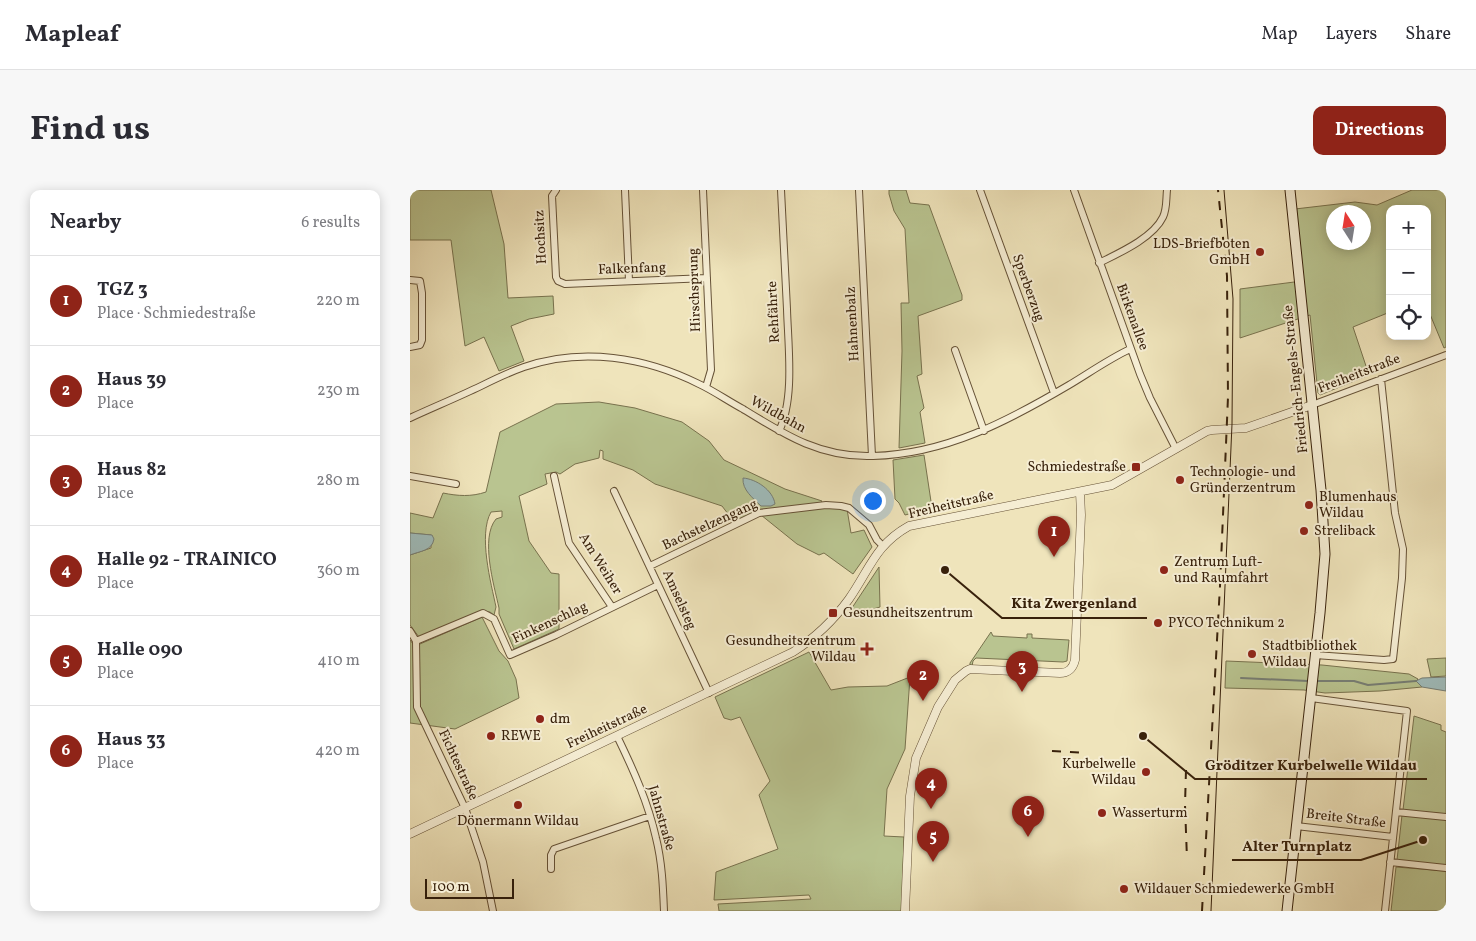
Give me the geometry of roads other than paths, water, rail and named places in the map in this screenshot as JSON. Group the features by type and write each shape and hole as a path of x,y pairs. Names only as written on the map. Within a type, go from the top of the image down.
{"main road":[{"name":"Friedrich-Engels-Straße","path":"1287,911 1315,659 1325,537 1290,190"}],"street":[{"path":"625,190 629,281"},
{"name":"Hirschsprung","path":"704,190 711,370 706,387"},
{"name":"Rehfährte","path":"779,431 783,422 787,401 789,365 781,190"},
{"name":"Hahnenbalz","path":"859,190 872,456"},
{"name":"Sperberzug","path":"980,190 1054,394"},
{"name":"Birkenallee","path":"1074,190 1130,349 1150,398 1176,449"},
{"path":"1099,263 1121,252 1152,231 1165,212 1166,190"},
{"name":"Hochsitz","path":"555,191 552,196 553,235 556,277 558,281"},
{"name":"Falkenfang","path":"558,281 565,284 707,278"},
{"path":"410,280 420,281 423,298 422,340 420,344 410,347"},
{"name":"Wildbahn","path":"410,418 518,369 570,358 609,358 638,361 671,371 706,387 779,431 808,445 828,452 851,456 872,456 924,450 984,431 1054,394 1130,349"},
{"path":"955,350 984,431"},
{"name":"Freiheitstraße","path":"410,834 782,658 814,637 834,618 848,600 882,546 896,534 913,525 1112,485 1207,431 1246,428 1446,355"},
{"path":"1315,659 1386,660 1393,659 1395,651 1403,549 1395,513 1381,379"},
{"path":"410,476 456,484"},
{"name":"Am Weiher","path":"554,476 568,541 612,607"},
{"name":"Amselsteg","path":"614,491 709,693"},
{"path":"905,911 912,775 916,758 929,726 951,686 959,676 970,669 1066,673 1072,667 1075,660 1082,514 1080,492"},
{"name":"Bachstelzengang","path":"650,566 759,513 826,505 849,508 869,525 882,546"},
{"name":"Finkenschlag","path":"416,641 483,613 494,619 510,655 556,635 658,585"},
{"name":"Fichtestraße","path":"410,630 416,641 417,707 465,808 483,862 493,911"},
{"path":"1311,696 1407,711 1385,911"},
{"name":"Jahnstraße","path":"617,736 637,780 650,816 660,860 664,911"},
{"path":"1396,812 1446,817"},
{"path":"551,869 551,855 554,849 650,816"},
{"name":"Breite Straße","path":"1296,826 1393,837"},
{"path":"1390,862 1446,868"}],"water":[{"path":"743,478 763,486 771,494 775,504 761,506 746,490"},
{"path":"410,533 432,535 433,543 425,550 410,555"},
{"path":"1446,677 1446,691 1422,687 1416,681 1422,678"}],"waterway":[{"path":"1241,678 1308,681"},
{"path":"1316,681 1354,681 1368,685 1416,681"}],"tram line":[{"path":"1211,911 1232,424 1233,299 1224,190"}],"railway":[{"path":"1202,911 1220,586 1228,397 1227,276 1218,190"},
{"path":"1052,751 1087,753"},
{"path":"1186,770 1187,859"}],"place":[{"name":"LDS-Briefboten GmbH","path":"1260,252"},
{"name":"Schmiedestraße","path":"1136,467"},
{"name":"Technologie- und Gründerzentrum","path":"1180,480"},
{"name":"Blumenhaus Wildau","path":"1309,505"},
{"name":"Streliback","path":"1304,531"},
{"name":"TGZ 3","path":"1054,557"},
{"name":"Kita Zwergenland","path":"945,570"},
{"name":"Zentrum Luft- und Raumfahrt","path":"1164,570"},
{"name":"Gesundheitszentrum","path":"833,613"},
{"name":"PYCO Technikum 2","path":"1158,623"},
{"name":"Gesundheitszentrum Wildau","path":"867,649"},
{"name":"Stadtbibliothek Wildau","path":"1252,654"},
{"name":"Haus 82","path":"1022,692"},
{"name":"Haus 39","path":"923,701"},
{"name":"dm","path":"540,719"},
{"name":"REWE","path":"491,736"},
{"name":"Gröditzer Kurbelwelle Wildau","path":"1143,736"},
{"name":"Kurbelwelle Wildau","path":"1146,772"},
{"name":"Dönermann Wildau","path":"518,805"},
{"name":"Halle 92 - TRAINICO","path":"931,809"},
{"name":"Wasserturm","path":"1102,813"},
{"name":"Haus 33","path":"1028,837"},
{"name":"Alter Turnplatz","path":"1423,840"},
{"name":"Halle 090","path":"933,862"},
{"name":"Wildauer Schmiedewerke GmbH","path":"1124,889"}]}
